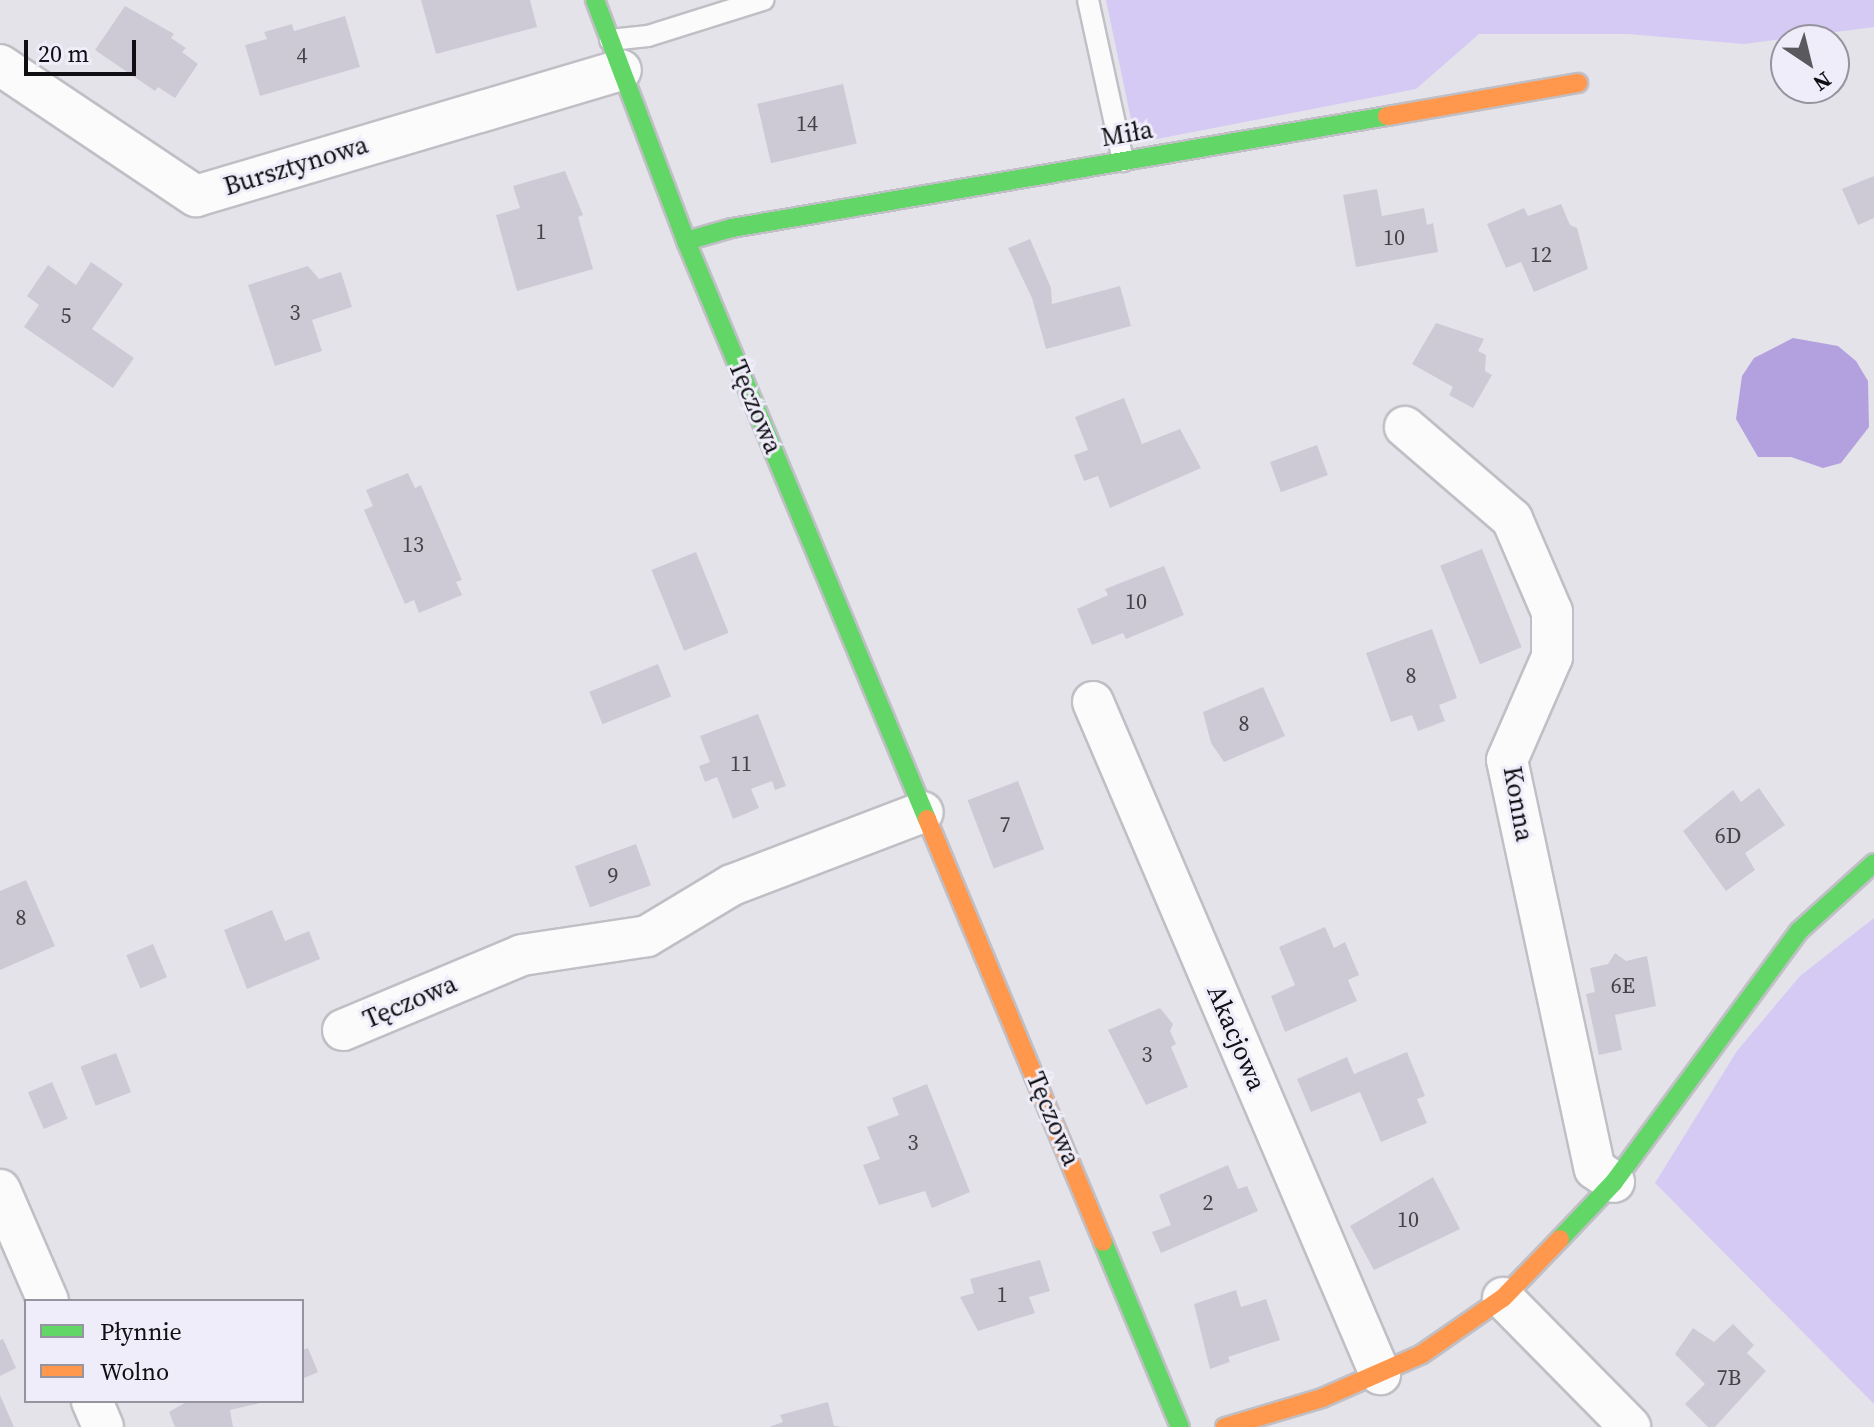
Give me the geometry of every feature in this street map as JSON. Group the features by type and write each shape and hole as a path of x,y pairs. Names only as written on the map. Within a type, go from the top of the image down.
{"street":[{"name":"Tęczowa","path":"595,0 686,241 1180,1427"},
{"name":"Bursztynowa","path":"0,65 196,196 616,55"},
{"name":"Miła","path":"686,241 732,228 1578,83"},
{"name":"Konna","path":"1405,427 1512,519 1552,612 1552,657 1507,760 1595,1169 1614,1182"},
{"name":"Akacjowa","path":"1093,702 1380,1374"},
{"name":"Tęczowa","path":"343,1030 522,955 647,936 732,885 923,812"},
{"path":"1225,1427 1322,1398 1380,1374 1422,1354 1503,1298 1614,1182 1799,931 1874,863"},
{"path":"0,1190 47,1299"},
{"path":"1503,1298 1630,1427"},
{"path":"93,1403 103,1427"}],"lane":[{"path":"616,55 648,36 763,0"},
{"path":"1088,0 1123,161"}],"shaded area":[{"path":"1106,0 1874,0 1874,27 1850,30 1850,24 1770,24 1770,41 1744,44 1628,34 1479,34 1416,89 1136,143"},
{"path":"1793,338 1838,346 1856,361 1868,381 1869,427 1841,463 1823,468 1791,457 1758,457 1736,419 1742,376 1754,358"},
{"path":"1874,918 1874,1404 1655,1183 1737,1051 1800,976"}],"building":[{"path":"421,0 530,0 537,27 436,54"},
{"path":"125,6 174,34 171,38 186,48 182,52 198,64 175,98 158,87 155,91 95,50"},
{"path":"345,16 360,67 260,96 245,45 267,39 264,32 292,24 294,31"},
{"path":"843,84 857,143 771,163 757,104"},
{"path":"565,171 583,215 578,217 593,269 517,291 496,215 520,208 513,186"},
{"path":"1874,176 1874,218 1858,225 1842,189"},
{"path":"1377,189 1382,216 1424,208 1427,225 1433,223 1438,252 1356,267 1343,195"},
{"path":"1561,204 1570,225 1577,228 1588,269 1534,292 1521,262 1506,268 1487,224 1524,208 1528,216"},
{"path":"1030,239 1051,288 1052,304 1120,286 1131,326 1046,349 1032,298 1008,248"},
{"path":"91,262 123,284 92,329 134,358 113,388 24,327 39,305 27,296 48,265 76,285"},
{"path":"308,266 319,279 341,272 352,307 312,320 322,351 275,366 248,285"},
{"path":"1436,323 1484,339 1478,351 1486,355 1485,371 1492,375 1473,408 1449,395 1453,387 1412,364"},
{"path":"1124,398 1142,444 1180,429 1201,468 1110,508 1098,476 1084,481 1074,455 1088,450 1075,417"},
{"path":"1317,445 1328,475 1281,492 1270,462"},
{"path":"408,473 415,488 421,485 462,580 456,582 462,595 419,613 414,600 405,604 364,510 373,506 366,490"},
{"path":"1482,549 1522,647 1480,664 1440,566"},
{"path":"696,552 729,633 684,651 651,570"},
{"path":"1164,566 1184,615 1126,639 1123,633 1092,645 1077,609 1108,595 1105,589"},
{"path":"1432,629 1457,698 1439,705 1445,721 1418,731 1412,715 1391,722 1366,653"},
{"path":"658,664 671,696 602,724 589,692"},
{"path":"1263,687 1285,736 1224,762 1211,743 1203,712"},
{"path":"758,714 786,786 775,790 772,781 751,789 759,808 733,819 717,777 705,782 699,766 710,762 700,736"},
{"path":"1018,781 1044,849 994,869 968,800"},
{"path":"1759,788 1785,825 1745,853 1755,870 1726,891 1683,831 1733,790 1741,802"},
{"path":"636,844 651,885 590,908 575,866"},
{"path":"26,880 55,946 0,970 0,891"},
{"path":"272,910 285,941 309,931 320,959 247,989 224,930"},
{"path":"1325,927 1334,948 1345,942 1359,975 1348,980 1357,1001 1285,1032 1271,996 1295,985 1279,947"},
{"path":"153,944 167,977 140,988 126,955"},
{"path":"1615,953 1626,961 1647,956 1656,1006 1615,1015 1622,1050 1599,1055 1586,994 1595,992 1590,968 1608,964"},
{"path":"1160,1008 1173,1024 1170,1031 1176,1044 1171,1047 1188,1087 1146,1105 1108,1030"},
{"path":"1407,1052 1425,1096 1417,1099 1427,1123 1381,1142 1360,1092 1311,1112 1297,1079 1347,1057 1354,1074"},
{"path":"116,1053 131,1092 96,1106 81,1067"},
{"path":"52,1082 68,1119 44,1129 28,1092"},
{"path":"927,1084 970,1192 932,1208 925,1191 879,1205 863,1165 880,1159 867,1127 899,1115 892,1098"},
{"path":"1228,1165 1238,1189 1247,1186 1258,1211 1161,1253 1152,1232 1171,1225 1159,1195"},
{"path":"1433,1177 1460,1229 1374,1270 1350,1226"},
{"path":"1040,1260 1050,1291 1029,1297 1035,1313 978,1331 960,1297 974,1293 970,1279"},
{"path":"1236,1290 1241,1307 1266,1299 1280,1340 1228,1357 1230,1362 1210,1369 1194,1304"},
{"path":"1733,1324 1754,1345 1747,1353 1766,1371 1715,1427 1708,1427 1685,1404 1705,1384 1675,1354 1693,1328 1714,1342"},
{"path":"3,1339 16,1368 0,1376 0,1340"},
{"path":"308,1348 318,1372 304,1378 304,1349"},
{"path":"0,1395 14,1427 0,1427"},
{"path":"828,1402 834,1426 844,1427 769,1427 783,1422 780,1415"},
{"path":"185,1403 260,1403 230,1410 233,1427 175,1427 169,1412"}],"traffic: fast":[{"path":"595,0 686,241 927,819"},
{"path":"686,241 732,228 1387,116"},
{"path":"1560,1239 1614,1182 1799,931 1874,863"},
{"path":"1103,1242 1180,1427"}],"traffic: slow":[{"path":"1387,116 1578,83"},
{"path":"927,819 1103,1242"},
{"path":"1225,1427 1322,1398 1422,1354 1503,1298 1560,1239"}]}
